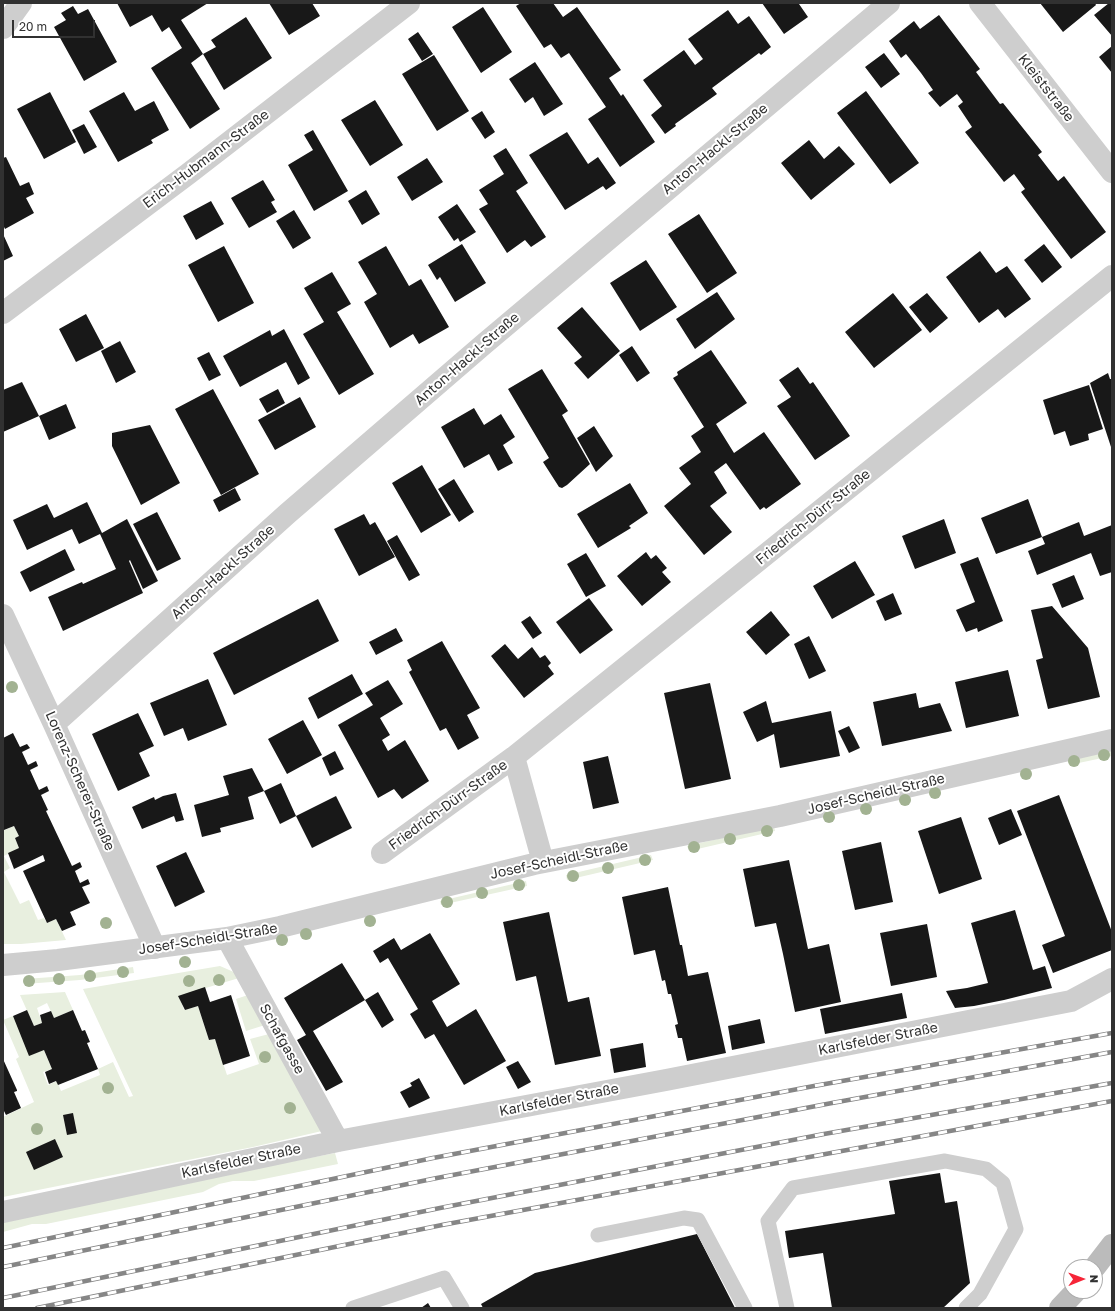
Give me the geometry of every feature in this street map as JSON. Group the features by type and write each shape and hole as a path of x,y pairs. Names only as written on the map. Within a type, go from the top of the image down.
{"main road":[{"path":"1101,1259 1112,1245"},
{"path":"1060,1308 1068,1299"}],"street":[{"path":"4,24 21,3"},
{"name":"Erich-Hubmann-Straße","path":"3,313 188,174 408,3"},
{"name":"Anton-Hackl-Straße","path":"54,724 287,514 496,334 889,3"},
{"name":"Kleiststraße","path":"980,3 1112,172"},
{"name":"Friedrich-Dürr-Straße","path":"382,853 514,757 1112,276"},
{"name":"Lorenz-Scherer-Straße","path":"3,616 54,724 155,948"},
{"name":"Josef-Scheidl-Straße","path":"3,965 58,960 227,938 280,927 543,862 780,816 1112,740"},
{"name":"Friedrich-Dürr-Straße","path":"514,757 543,862"},
{"name":"Schafgasse","path":"227,938 338,1141"},
{"name":"Karlsfelder Straße","path":"3,1212 338,1141 1071,1001 1112,979"}],"lane":[{"path":"787,1308 768,1221 793,1188 945,1161 986,1169 1004,1183 1016,1229 980,1294 966,1308"},
{"path":"598,1236 684,1218 698,1220 746,1308"},
{"path":"353,1308 444,1278 462,1308"}],"green space":[{"path":"1112,751 1112,756 1069,765 1068,760"},
{"path":"14,826 19,836 15,838 19,848 4,856 10,868 4,872 20,904 29,900 38,920 44,918 47,923 56,919 66,940 3,944 3,827 5,830"},
{"path":"774,826 775,831 689,851 687,846"},
{"path":"651,855 653,860 567,880 566,875"},
{"path":"526,881 527,886 441,905 440,901"},
{"path":"220,966 236,973 239,978 179,996 184,1010 198,1006 209,1040 215,1039 227,1075 259,1064 250,1039 269,1034 322,1131 253,1147 3,1197 3,1117 34,1102 16,1059 19,1057 3,1020 13,1016 44,1050 52,1069 43,1072 48,1085 57,1081 61,1091 100,1075 98,1069 113,1062 129,1097 133,1096 83,989"},
{"path":"133,967 134,973 80,980 24,984 25,979 80,975"},
{"path":"65,992 73,1010 54,1018 47,1003 37,1008 42,1023 34,1026 20,995"},
{"path":"248,995 265,1025 246,1031 236,999"},
{"path":"335,1153 338,1164 254,1181 233,1181 219,1184 203,1192 46,1224 32,1224 3,1232 3,1218"}],"building":[{"path":"117,3 208,3 181,20 203,54 191,63 220,109 190,129 151,68 182,48 169,27 162,32 152,15 130,27"},
{"path":"269,3 312,3 320,16 289,35"},
{"path":"521,3 553,3 563,17 577,7 621,70 609,78 621,96 623,94 655,142 620,167 588,119 606,107 569,53 561,58 551,44 544,48 516,6"},
{"path":"762,3 801,3 799,4 808,17 784,34"},
{"path":"1040,3 1095,3 1096,5 1063,32"},
{"path":"1109,3 1112,3 1112,36 1094,15"},
{"path":"73,6 78,14 88,9 117,62 84,81 54,27 66,20 61,13"},
{"path":"483,7 512,52 481,73 452,27"},
{"path":"728,10 738,24 749,16 771,47 761,55 759,53 712,88 717,94 675,124 676,126 665,134 651,115 662,106 643,80 684,50 695,65 703,59 688,39"},
{"path":"939,15 980,69 976,72 1000,104 1003,103 1042,152 1038,155 1058,181 1064,176 1106,232 1071,259 1021,192 1025,189 1014,174 1004,182 965,132 972,127 958,106 963,102 957,94 940,107 928,93 933,90 921,73 906,54 901,58 889,41 914,21 920,29"},
{"path":"246,17 272,58 224,90 203,54 216,47 211,40"},
{"path":"418,32 433,54 422,61 408,39"},
{"path":"1112,46 1112,73 1099,57"},
{"path":"884,53 900,74 881,88 865,67"},
{"path":"434,55 469,111 437,131 402,74"},
{"path":"535,62 563,104 544,116 533,97 525,103 509,79"},
{"path":"866,91 919,163 890,184 837,113"},
{"path":"50,92 76,142 44,159 17,109"},
{"path":"124,92 135,111 154,101 169,130 151,140 153,143 118,162 89,111"},
{"path":"375,100 403,145 370,166 341,120"},
{"path":"482,111 495,132 485,139 471,118"},
{"path":"84,124 97,147 84,154 72,130"},
{"path":"313,130 348,191 314,211 288,165 313,150 304,135"},
{"path":"567,132 588,164 598,157 616,183 606,190 603,186 565,210 529,155"},
{"path":"809,140 824,159 839,146 855,164 811,200 781,163"},
{"path":"506,148 528,183 516,191 546,237 531,247 525,240 507,253 479,209 488,204 479,190 504,174 493,156"},
{"path":"6,157 20,186 29,182 34,194 26,198 34,213 5,229 3,225 3,158"},
{"path":"427,158 443,182 412,201 397,177"},
{"path":"263,180 275,200 271,202 277,212 249,228 231,198"},
{"path":"366,190 380,214 362,225 348,201"},
{"path":"211,201 224,224 196,240 183,216"},
{"path":"457,204 476,232 460,242 458,238 454,241 438,217"},
{"path":"294,210 311,238 293,249 276,221"},
{"path":"699,214 737,273 707,293 668,234"},
{"path":"3,234 13,256 3,261"},
{"path":"462,244 486,283 455,302 440,277 437,280 428,265"},
{"path":"1044,244 1062,267 1042,283 1024,260"},
{"path":"224,246 254,303 218,322 188,265"},
{"path":"386,246 409,286 421,279 449,327 419,344 413,334 390,348 364,302 377,294 358,262"},
{"path":"980,251 996,273 1007,266 1031,299 1005,318 998,309 979,323 946,277"},
{"path":"646,260 677,307 640,331 610,283"},
{"path":"332,272 351,304 337,312 374,374 339,395 303,334 324,322 304,288"},
{"path":"717,292 735,319 695,349 676,319"},
{"path":"893,293 922,330 874,368 845,332"},
{"path":"927,293 948,318 930,333 909,307"},
{"path":"582,307 620,351 588,379 574,363 582,357 557,328"},
{"path":"86,314 104,348 76,362 59,329"},
{"path":"284,329 310,378 298,385 286,362 240,387 223,356 270,330 272,336"},
{"path":"120,341 136,372 116,383 101,351"},
{"path":"632,346 650,373 637,382 619,355"},
{"path":"711,350 747,403 716,424 734,453 764,432 801,484 766,509 764,507 760,510 726,463 714,472 727,493 710,506 732,532 704,555 664,506 691,484 679,468 701,452 691,436 704,427 673,378 678,375 677,372"},
{"path":"209,352 221,375 209,381 197,358"},
{"path":"798,367 810,384 813,382 850,436 815,460 777,406 791,397 779,380"},
{"path":"542,369 568,411 562,415 590,464 562,488 559,487 543,462 549,458 508,389"},
{"path":"1108,373 1110,379 1112,379 1112,450 1090,383"},
{"path":"22,382 39,416 3,432 3,390"},
{"path":"1089,385 1103,429 1088,434 1089,440 1070,446 1065,431 1054,435 1043,400"},
{"path":"213,389 259,474 221,495 175,409"},
{"path":"278,389 285,403 267,413 259,399"},
{"path":"300,397 316,427 275,450 258,420"},
{"path":"66,404 76,428 49,440 39,416"},
{"path":"474,408 484,425 501,414 515,437 503,445 513,463 498,471 489,454 464,468 441,427"},
{"path":"150,425 180,483 141,505 112,446 112,433"},
{"path":"594,426 613,456 596,472 577,438"},
{"path":"422,465 451,515 421,533 392,483"},
{"path":"454,479 474,512 459,522 438,489"},
{"path":"630,483 648,513 629,526 631,528 598,548 577,514"},
{"path":"235,488 241,500 219,512 213,500"},
{"path":"1028,499 1042,537 996,554 981,518"},
{"path":"87,502 102,533 127,519 158,581 143,589 130,560 129,561 143,593 63,631 48,597 82,582 83,584 116,569 100,534 79,544 72,529 27,550 13,520 47,504 54,518"},
{"path":"157,512 181,559 157,571 133,524"},
{"path":"364,514 370,525 375,522 395,557 359,576 334,529"},
{"path":"944,519 956,553 915,569 902,536"},
{"path":"1079,522 1084,536 1112,525 1112,572 1100,576 1091,553 1037,575 1028,551 1045,544 1042,537"},
{"path":"397,535 420,575 409,581 387,541"},
{"path":"65,549 75,570 30,592 20,572"},
{"path":"646,552 651,559 656,555 667,568 662,572 671,582 642,606 617,576"},
{"path":"586,553 606,586 586,597 567,564"},
{"path":"978,557 1003,621 978,632 977,628 966,632 956,610 975,602 960,564"},
{"path":"855,561 875,595 832,619 813,586"},
{"path":"1074,575 1084,599 1062,608 1052,584"},
{"path":"893,593 902,614 885,621 876,601"},
{"path":"589,598 613,630 580,654 556,622"},
{"path":"318,599 339,641 234,695 213,653"},
{"path":"1052,606 1088,648 1100,697 1048,709 1036,660 1043,658 1031,610"},
{"path":"771,611 790,635 766,655 746,632"},
{"path":"530,616 542,633 533,639 521,622"},
{"path":"396,628 403,641 376,655 369,642"},
{"path":"809,636 826,671 809,679 794,644"},
{"path":"442,641 480,708 467,715 479,738 458,750 446,728 440,731 409,672 412,670 407,660"},
{"path":"505,644 518,659 532,647 540,658 545,655 551,663 548,666 554,674 524,698 491,656"},
{"path":"1008,670 1019,716 966,728 955,682"},
{"path":"352,674 363,694 318,719 308,698"},
{"path":"208,679 227,725 188,741 183,728 164,736 150,703"},
{"path":"388,680 403,704 380,718 390,735 382,740 388,751 405,740 429,781 402,799 394,789 378,798 338,725 373,705 365,693"},
{"path":"710,683 731,779 685,789 664,693"},
{"path":"916,693 919,708 940,703 952,731 882,746 873,702"},
{"path":"766,701 772,723 831,711 840,756 780,768 774,734 757,742 743,712"},
{"path":"138,713 154,746 139,753 150,776 118,791 92,734"},
{"path":"303,720 322,755 287,774 268,739"},
{"path":"849,726 860,748 849,753 838,731"},
{"path":"13,733 20,747 27,744 30,748 22,752 28,765 36,761 38,766 30,770 39,790 47,786 49,791 41,795 48,810 46,811 72,866 80,862 82,867 75,871 80,883 88,879 90,884 82,887 90,903 70,912 76,925 62,931 56,919 47,923 23,871 45,861 43,855 14,869 8,853 19,848 15,838 19,836 14,826 4,830 3,827 3,738"},
{"path":"335,751 344,769 330,776 322,758"},
{"path":"608,756 619,803 593,809 583,762"},
{"path":"252,768 264,791 248,797 254,819 220,828 221,832 202,837 194,805 229,795 223,776"},
{"path":"281,783 296,816 280,824 264,791"},
{"path":"176,793 184,820 176,822 174,816 142,829 132,807 154,797 155,800 163,796"},
{"path":"1059,795 1112,932 1112,950 1053,973 1042,945 1065,936 1017,811"},
{"path":"336,796 352,828 312,848 296,816"},
{"path":"1011,809 1022,835 999,845 988,818"},
{"path":"961,817 982,879 939,894 918,831"},
{"path":"881,842 893,902 855,910 842,851"},
{"path":"186,852 205,892 175,907 156,866"},
{"path":"789,860 808,949 829,944 841,1002 795,1012 776,923 755,927 743,869"},
{"path":"668,887 688,976 708,972 726,1053 687,1061 682,1038 678,1038 675,1025 678,1024 671,994 668,994 665,980 662,981 655,950 634,955 622,897"},
{"path":"1015,910 1033,970 1045,966 1052,988 1004,1000 955,1008 946,991 988,983 971,923"},
{"path":"549,912 568,1002 589,997 601,1056 555,1065 536,976 516,981 503,922"},
{"path":"927,924 937,977 891,986 880,933"},
{"path":"430,933 460,984 432,1001 447,1027 476,1009 506,1061 464,1085 434,1034 425,1039 410,1014 418,1009 388,958 380,963 373,951 394,938 401,950"},
{"path":"342,963 365,1000 313,1031 343,1082 326,1091 297,1040 306,1035 284,998"},
{"path":"205,987 210,1002 231,995 250,1056 223,1065 215,1039 209,1040 198,1006 185,1010 178,996"},
{"path":"378,992 394,1020 382,1028 365,1000"},
{"path":"902,993 907,1018 825,1034 820,1009"},
{"path":"27,1010 34,1026 42,1023 40,1015 51,1011 54,1018 73,1010 82,1031 85,1030 90,1042 87,1043 98,1069 58,1085 56,1081 49,1084 45,1072 52,1069 44,1050 29,1056 13,1016"},
{"path":"760,1019 765,1043 732,1050 728,1026"},
{"path":"643,1043 646,1067 614,1073 610,1049"},
{"path":"3,1059 17,1090 14,1092 21,1108 6,1115 3,1109"},
{"path":"518,1061 531,1082 518,1089 506,1067"},
{"path":"419,1078 430,1098 409,1108 400,1092 412,1086 410,1083"},
{"path":"73,1113 77,1133 67,1135 63,1115"},
{"path":"55,1139 63,1157 34,1170 26,1152"},
{"path":"940,1173 945,1203 957,1201 970,1283 943,1308 832,1308 823,1253 789,1258 785,1231 895,1214 889,1181"},
{"path":"697,1234 735,1308 483,1308 481,1304 535,1273"},
{"path":"428,1303 431,1308 421,1308"}],"railway":[{"path":"3,1248 433,1158 814,1086 1112,1033"},
{"path":"3,1267 437,1178 832,1103 1112,1052"},
{"path":"3,1298 440,1208 824,1134 1112,1083"},
{"path":"37,1308 442,1225 1112,1101"}]}
